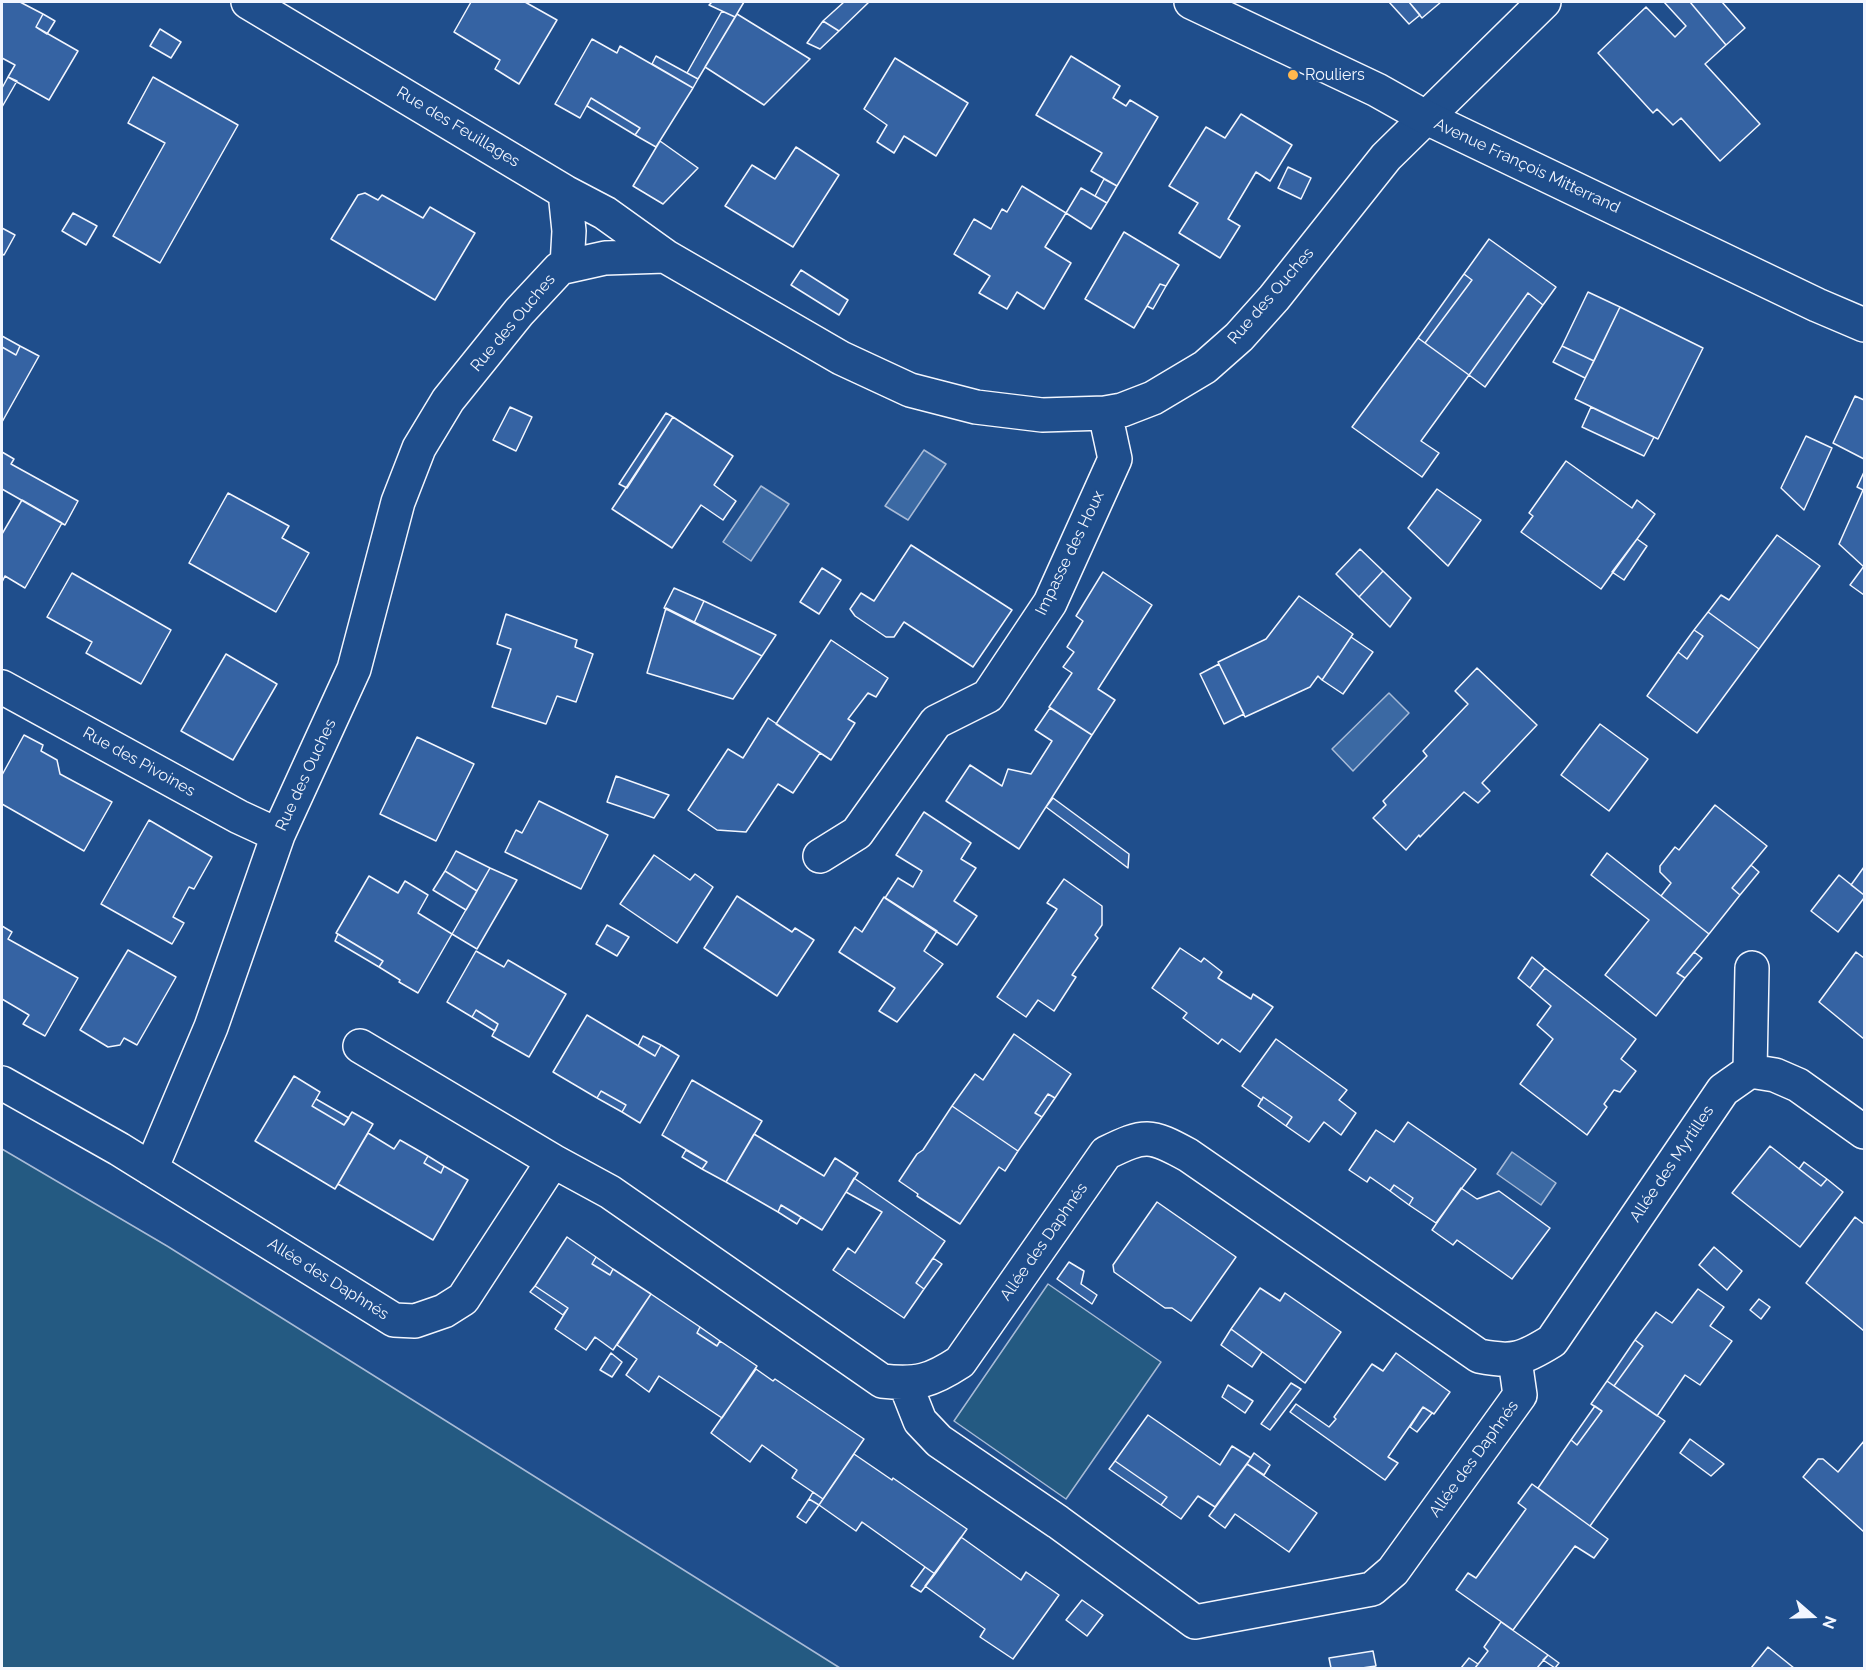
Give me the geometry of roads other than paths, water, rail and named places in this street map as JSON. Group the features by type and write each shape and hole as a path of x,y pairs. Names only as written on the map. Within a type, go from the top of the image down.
{"street":[{"name":"Rue des Feuillages","path":"248,2 565,192 605,213 665,256"},
{"name":"Avenue François Mitterrand","path":"1191,2 1377,90 1425,117 1817,305 1864,325"},
{"name":"Rue des Ouches","path":"151,1169 211,1027 278,835 354,669 398,502 419,448 448,400 519,312 560,268 605,258 665,256 841,358 910,390 976,407 1042,415 1105,413 1122,410 1153,398 1205,367 1239,337 1274,298 1386,157 1544,2"},
{"path":"565,192 569,231 567,266"},
{"name":"Impasse des Houx","path":"820,856 857,833 936,722 988,696 1050,603 1115,459 1105,413"},
{"name":"Rue des Pivoines","path":"2,687 239,817 278,835"},
{"path":"1752,968 1750,1071 1775,1075 1798,1086 1864,1132"},
{"name":"Allée des Daphnés","path":"360,1046 553,1161 610,1192 882,1381 905,1383 938,1376 960,1362 1106,1153 1132,1140 1152,1138 1188,1155 1479,1356 1515,1360 1520,1395 1393,1571 1372,1588 1195,1622 1058,1522 939,1442 920,1421 905,1383"},
{"name":"Allée des Myrtilles","path":"1515,1360 1535,1352 1552,1341 1723,1090 1750,1071"},
{"path":"2,1083 151,1169"},
{"name":"Allée des Daphnés","path":"151,1169 394,1320 415,1321 444,1311 463,1299 553,1161"}],"place":[{"name":"Rouliers","path":"1293,75"}]}
